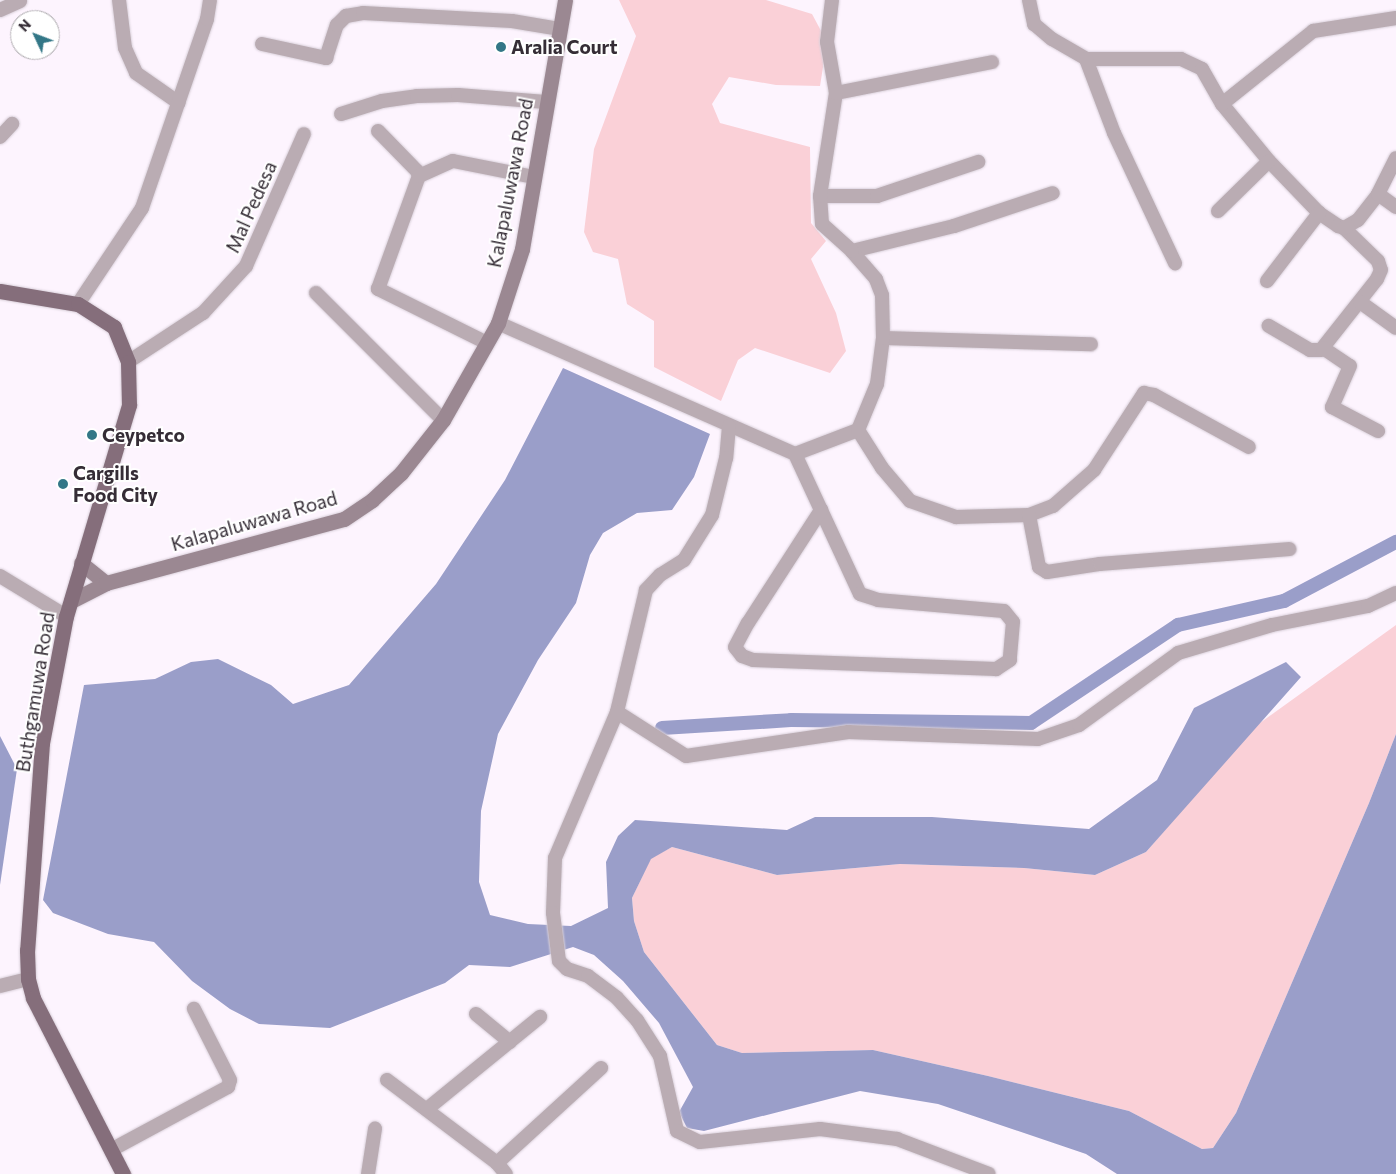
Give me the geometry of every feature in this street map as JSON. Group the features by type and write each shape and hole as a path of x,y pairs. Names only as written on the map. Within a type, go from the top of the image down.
{"main road":[{"name":"Buthgamuwa Road","path":"0,291 78,304 114,327 128,362 129,405 66,616 42,743 27,950 28,979 33,998 123,1174"}],"street":[{"path":"119,0 125,48 136,73 179,103"},
{"path":"78,304 142,208 207,19 210,0"},
{"name":"Kalapaluwawa Road","path":"71,601 106,583 344,519 372,500 401,473 443,420 498,323 522,249 564,0"},
{"path":"796,454 858,430 877,384 883,338 882,295 876,279 852,251 822,224 820,196 836,93 828,42 832,0"},
{"path":"1030,0 1034,24 1052,39 1086,59 1181,59 1202,69 1222,104 1269,161 1319,213 1344,228 1378,261 1380,270 1360,302 1323,348"},
{"path":"0,10 20,1"},
{"path":"262,44 326,58 337,25 346,16 362,13 512,21 560,29"},
{"path":"1222,104 1313,31 1396,18"},
{"path":"1086,59 1114,133 1175,263"},
{"path":"836,93 992,62"},
{"path":"341,114 382,101 417,96 458,95 546,102"},
{"path":"0,137 12,124"},
{"path":"378,131 417,171 419,176 378,289 487,343"},
{"name":"Mal Pedesa","path":"128,362 203,313 246,266 304,134"},
{"path":"1344,228 1358,220 1378,194 1396,158"},
{"path":"419,176 453,161 534,177"},
{"path":"1218,211 1269,161"},
{"path":"820,196 877,196 978,162"},
{"path":"852,251 954,226 1053,193"},
{"path":"1378,194 1396,207"},
{"path":"1267,282 1319,213"},
{"path":"316,293 443,420"},
{"path":"1360,302 1396,328"},
{"path":"498,323 796,454 860,594 878,600 1004,610 1013,622 1010,660 996,669 753,660 742,656 735,648 748,623 821,510"},
{"path":"1269,326 1310,350 1323,348 1350,366 1332,407 1378,431"},
{"path":"883,338 1091,344"},
{"path":"858,430 882,468 910,501 956,517 1029,515 1053,506 1094,470 1144,393 1154,395 1249,447"},
{"path":"729,426 726,458 712,515 684,560 660,575 646,590 617,712 555,858 553,913 558,961 567,969 588,976 617,998 637,1020 660,1056 677,1131 700,1142 820,1129 897,1139 989,1174"},
{"path":"1029,515 1039,566 1047,572 1100,564 1289,548"},
{"path":"81,563 106,583"},
{"path":"0,576 66,616"},
{"path":"617,712 686,756 848,732 1038,739 1079,725 1178,653 1272,625 1368,606 1396,593"},
{"path":"0,986 28,979"},
{"path":"110,1150 228,1087 230,1080 194,1009"},
{"path":"476,1014 510,1042"},
{"path":"427,1110 540,1017"},
{"path":"387,1080 502,1168 601,1068"},
{"path":"368,1174 375,1129"}],"shaded area":[{"path":"619,0 766,0 812,14 827,42 820,86 776,85 729,77 712,104 720,123 810,147 811,223 826,241 811,259 836,313 846,351 830,373 755,348 738,360 721,401 654,367 654,321 627,304 618,259 593,252 584,232 594,149 636,36"},
{"path":"1396,625 1396,734 1369,803 1236,1113 1213,1148 1202,1149 1129,1111 873,1050 742,1053 717,1045 644,952 634,921 632,898 651,858 672,847 777,875 900,864 1024,868 1095,875 1146,852 1253,728"}],"water":[{"path":"563,368 710,434 694,477 672,510 637,513 603,533 590,555 576,603 538,660 498,734 481,811 479,882 490,915 528,924 571,926 608,908 606,862 618,836 635,820 787,830 815,817 932,817 1089,829 1157,780 1194,708 1286,662 1301,677 1146,852 1095,875 1024,868 900,864 777,875 672,847 651,859 632,898 634,921 644,952 717,1045 742,1053 873,1050 1129,1111 1202,1149 1213,1148 1236,1113 1369,803 1396,734 1396,1174 1117,1174 1086,1154 938,1104 860,1091 704,1131 687,1128 679,1112 693,1087 659,1023 623,981 594,955 573,947 510,967 469,965 445,983 330,1028 259,1024 230,1009 192,981 154,942 108,934 53,913 43,900 84,685 155,679 191,662 218,659 271,685 293,704 349,685 436,584 505,480"},
{"path":"0,736 17,769 0,885"}],"waterway":[{"path":"662,728 791,720 1031,723 1178,625 1284,601 1396,542"}],"place":[{"name":"Aralia Court","path":"501,47"},
{"name":"Ceypetco","path":"92,435"},
{"name":"Cargills Food City","path":"63,484"}]}
